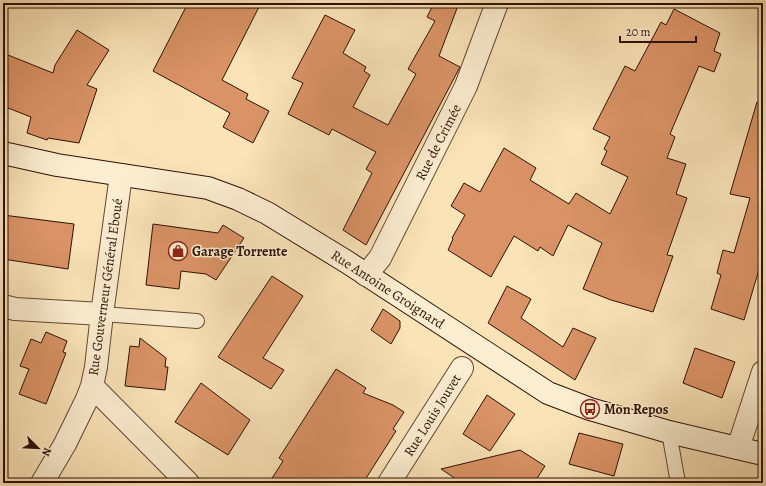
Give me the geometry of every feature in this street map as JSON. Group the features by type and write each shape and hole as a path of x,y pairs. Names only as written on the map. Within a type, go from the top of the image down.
{"street":[{"name":"Rue de Crimée","path":"366,275 380,258 466,86 497,3"},
{"name":"Rue Antoine Groignard","path":"3,153 57,165 208,188 238,199 267,213 548,393 590,409 669,432 763,454"},
{"name":"Rue Gouverneur Général Eboué","path":"42,483 65,444 88,399 92,386 96,367 121,175"},
{"path":"3,306 15,309 102,314"},
{"name":"Rue Louis Jouvet","path":"389,483 462,368"},
{"path":"738,448 763,372"},
{"path":"92,386 188,483"}],"lane":[{"path":"102,314 197,321"},
{"path":"669,432 678,483"}],"building":[{"path":"188,3 261,3 222,80 248,94 246,99 269,111 253,143 223,127 230,113 153,71"},
{"path":"434,3 459,3 439,56 460,67 366,245 343,230 372,173 366,169 376,152 332,129 329,135 288,114 303,83 292,78 325,15 355,30 343,53 366,67 364,71 370,75 353,107 388,125 416,74 408,69 435,21 427,17"},
{"path":"674,9 720,33 714,51 721,54 714,72 699,66 670,134 675,137 667,158 686,164 676,194 687,198 667,255 673,256 653,312 611,300 583,289 602,243 568,225 553,256 540,247 538,251 514,236 491,277 448,250 453,239 452,238 465,215 451,206 464,183 480,192 504,148 536,168 530,180 569,204 576,193 610,214 628,177 601,164 607,151 604,149 610,137 593,129 625,66 635,71 661,22 666,25"},
{"path":"77,30 109,50 87,85 97,89 79,143 48,138 47,140 27,133 31,117 3,106 3,53 53,73 55,65"},
{"path":"757,102 763,102 763,256 744,320 711,309 721,275 717,273 723,250 734,253 750,198 730,194"},
{"path":"3,215 74,224 68,269 3,259"},
{"name":"Garage Torrente","path":"153,224 218,233 223,225 244,238 216,280 206,274 181,271 179,289 146,285"},
{"path":"272,276 303,296 263,358 284,370 271,389 218,357"},
{"path":"507,286 531,299 521,318 563,347 573,328 596,338 575,380 488,323"},
{"path":"383,309 400,321 400,328 391,344 371,330"},
{"path":"46,332 67,341 63,352 66,353 46,404 19,394 29,369 20,366 31,339 41,343"},
{"path":"140,338 166,358 165,367 168,367 165,390 125,386 130,346 139,347"},
{"path":"695,348 735,362 722,398 683,383"},
{"path":"336,369 366,388 363,393 393,405 404,412 393,429 396,431 363,483 269,483 283,461 279,458"},
{"path":"201,383 250,420 228,455 175,422"},
{"path":"487,395 515,414 490,451 463,434"},
{"path":"579,433 623,444 614,476 569,464"},
{"path":"520,450 545,466 534,483 462,483 441,469"}],"place":[{"name":"Garage Torrente","path":"178,251"},
{"name":"Mon Repos","path":"590,409"}]}
